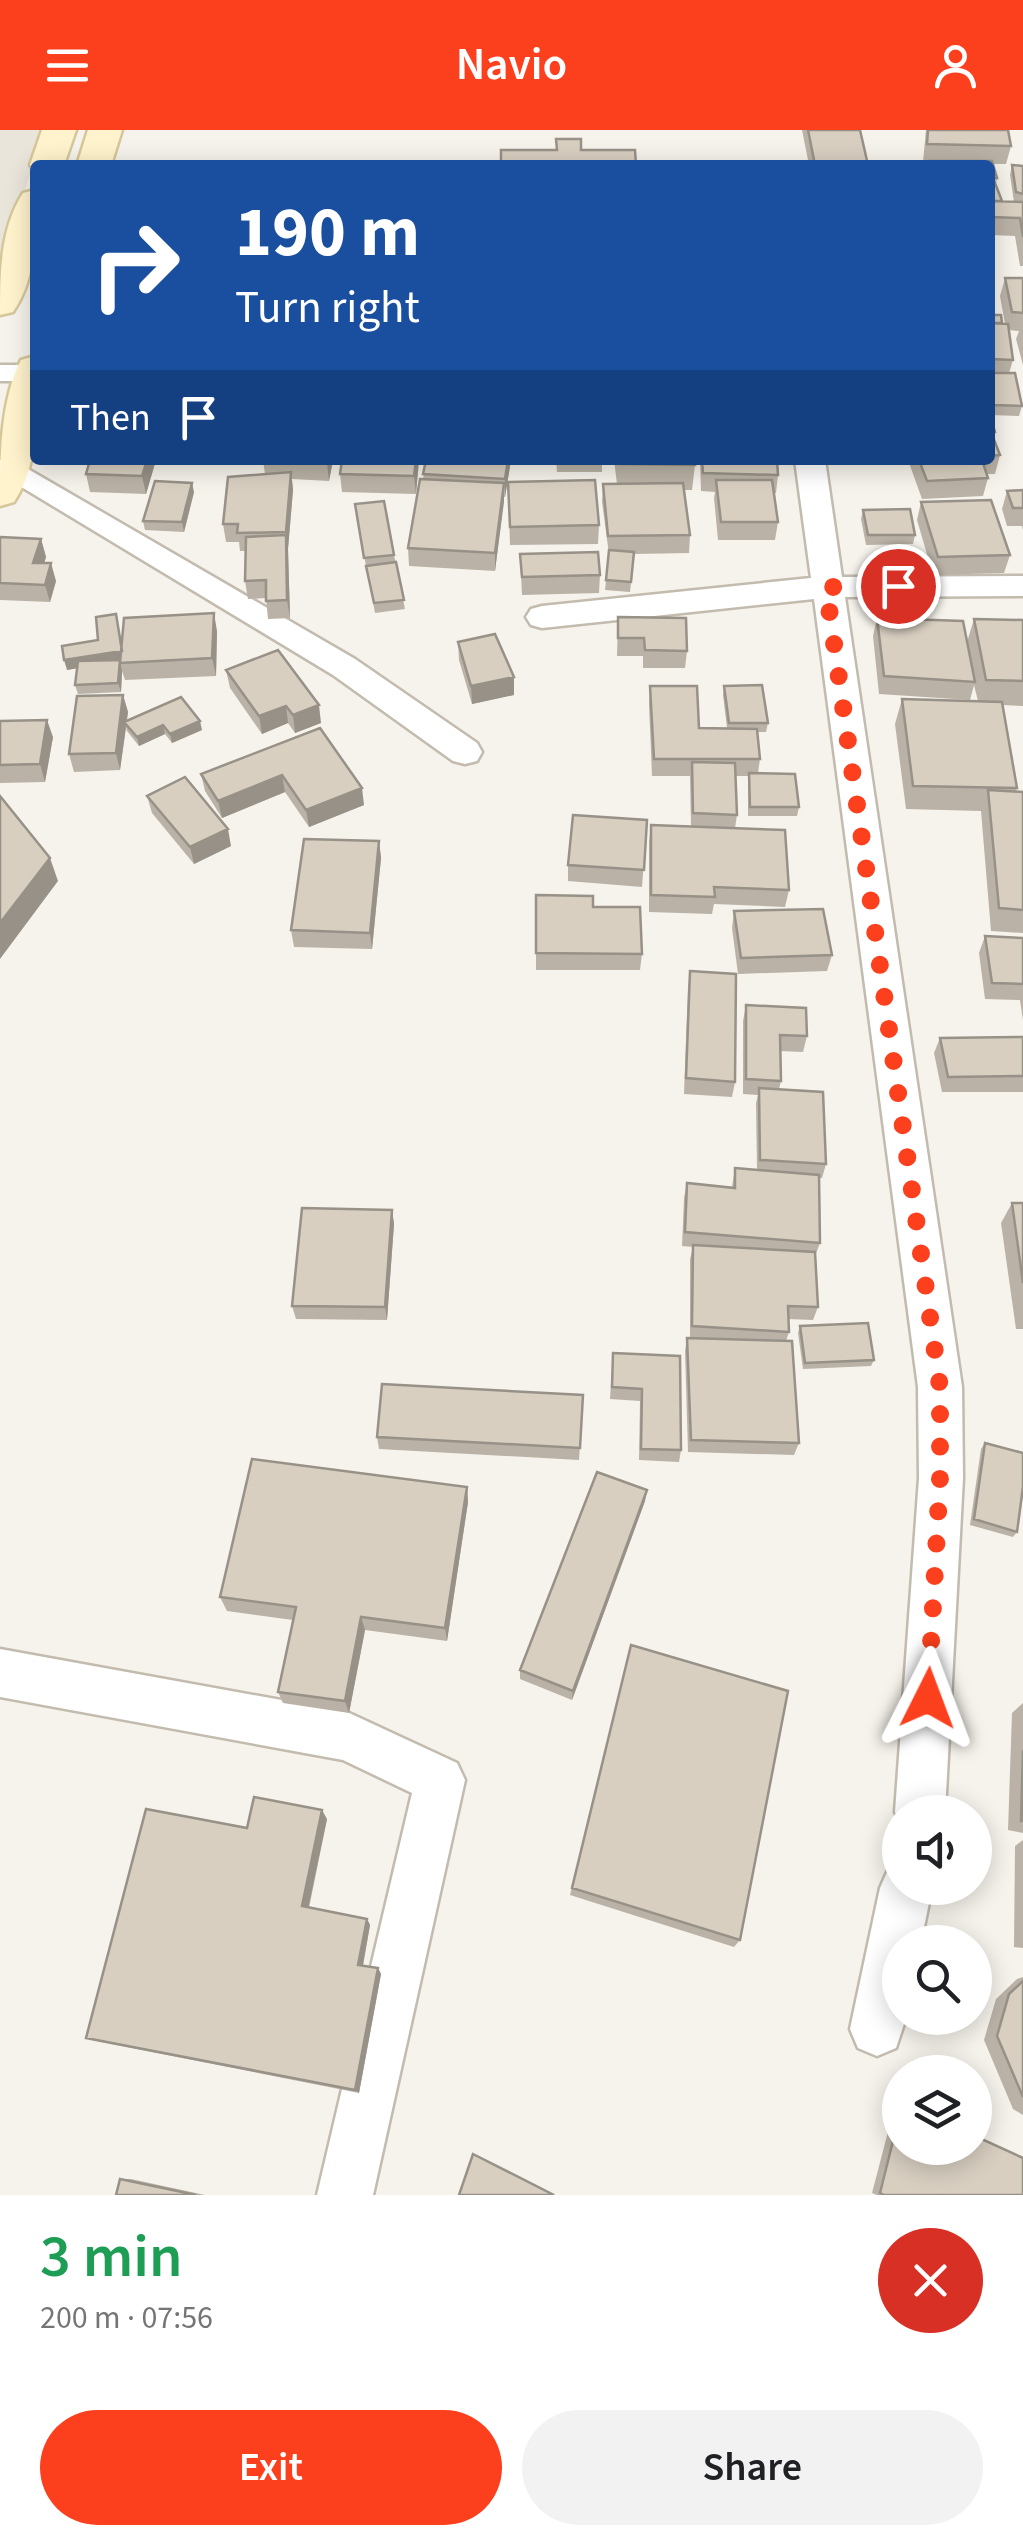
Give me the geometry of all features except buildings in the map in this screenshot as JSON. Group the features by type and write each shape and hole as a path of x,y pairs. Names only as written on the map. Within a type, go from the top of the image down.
{"street":[{"path":"49,160 58,130"},
{"path":"95,160 104,130"},
{"path":"0,304 30,215"},
{"path":"26,372 4,480 344,666 465,752"},
{"path":"811,465 940,1387 940,1478 921,1795"},
{"path":"542,617 826,587 1023,586"},
{"path":"0,1673 347,1736 440,1780 345,2195"},
{"path":"877,2028 902,1905"}],"shaded area":[{"path":"0,130 44,130 34,160 30,160 30,174 0,268"}],"route":[{"path":"898,586 826,587 940,1387 940,1478 928,1698"}]}
